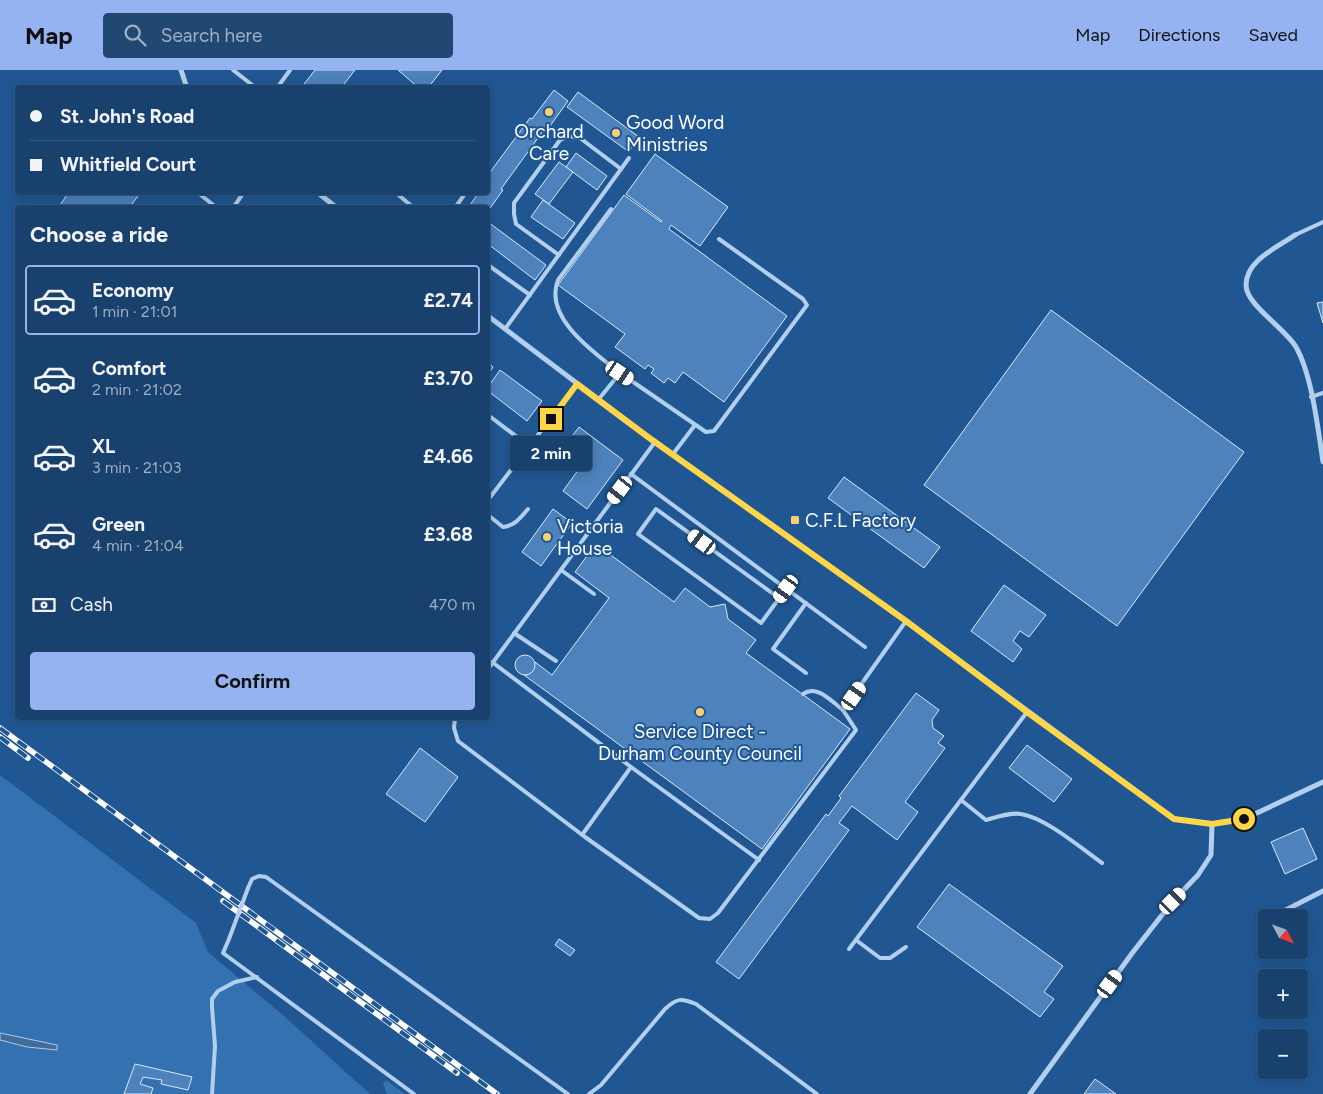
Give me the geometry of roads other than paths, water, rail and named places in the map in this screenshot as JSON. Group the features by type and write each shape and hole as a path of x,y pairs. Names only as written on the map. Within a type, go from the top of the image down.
{"street":[{"path":"181,70 187,85"},
{"path":"321,195 333,205"},
{"path":"1296,236 1260,258 1250,272 1246,285 1250,296 1257,306 1286,333 1303,362 1317,422 1323,462"},
{"path":"490,318 655,442 906,621 1174,819 1212,824 1244,819 1323,784"},
{"path":"1030,1094 1139,945 1173,901 1198,875 1211,855 1212,824"},
{"path":"1288,909 1323,891"}],"lane":[{"path":"234,70 252,85"},
{"path":"279,85 290,70"},
{"path":"559,255 516,224 514,203 560,140 569,136 580,138 621,169"},
{"path":"505,329 629,158"},
{"path":"201,195 213,205"},
{"path":"399,195 410,205"},
{"path":"456,205 464,195"},
{"path":"611,209 558,280 555,288 562,319 570,330 620,373 706,432 714,431 806,306 803,299 719,239"},
{"path":"1296,236 1323,222"},
{"path":"490,266 530,295"},
{"path":"598,400 620,373"},
{"path":"490,492 529,446 577,384"},
{"path":"1311,397 1323,393"},
{"path":"490,417 529,446"},
{"path":"673,454 695,425"},
{"path":"490,666 655,442"},
{"path":"631,474 866,647"},
{"path":"490,517 503,527 509,527 528,509"},
{"path":"779,598 656,509 638,534 761,623 786,589"},
{"path":"561,570 594,594"},
{"path":"806,604 773,649 806,673"},
{"path":"843,710 906,621"},
{"path":"514,633 556,661"},
{"path":"492,662 631,767 759,860"},
{"path":"455,720 454,728 458,741 582,834 699,918 710,919 718,913 759,860 856,730 843,710 816,690 808,690 803,694"},
{"path":"848,949 1027,712"},
{"path":"582,834 631,767"},
{"path":"961,800 986,820 1009,814 1020,814 1034,818 1102,863"},
{"path":"414,1094 223,953 252,879 259,876 266,877 568,1094"},
{"path":"856,940 880,958 890,958 906,947"},
{"path":"212,1094 215,1046 212,999 218,991 235,982 257,977"},
{"path":"589,1094 601,1085 664,1009 673,1002 683,999 696,1004 817,1094"}],"railway":[{"path":"0,728 497,1094"},
{"path":"0,737 28,758"},
{"path":"223,901 457,1073"}],"place":[{"name":"Orchard Care","path":"549,112"},
{"name":"Good Word Ministries","path":"616,133"},
{"name":"C.F.L Factory","path":"795,520"},
{"name":"Victoria House","path":"547,537"},
{"name":"Service Direct - Durham County Council","path":"700,712"}]}
